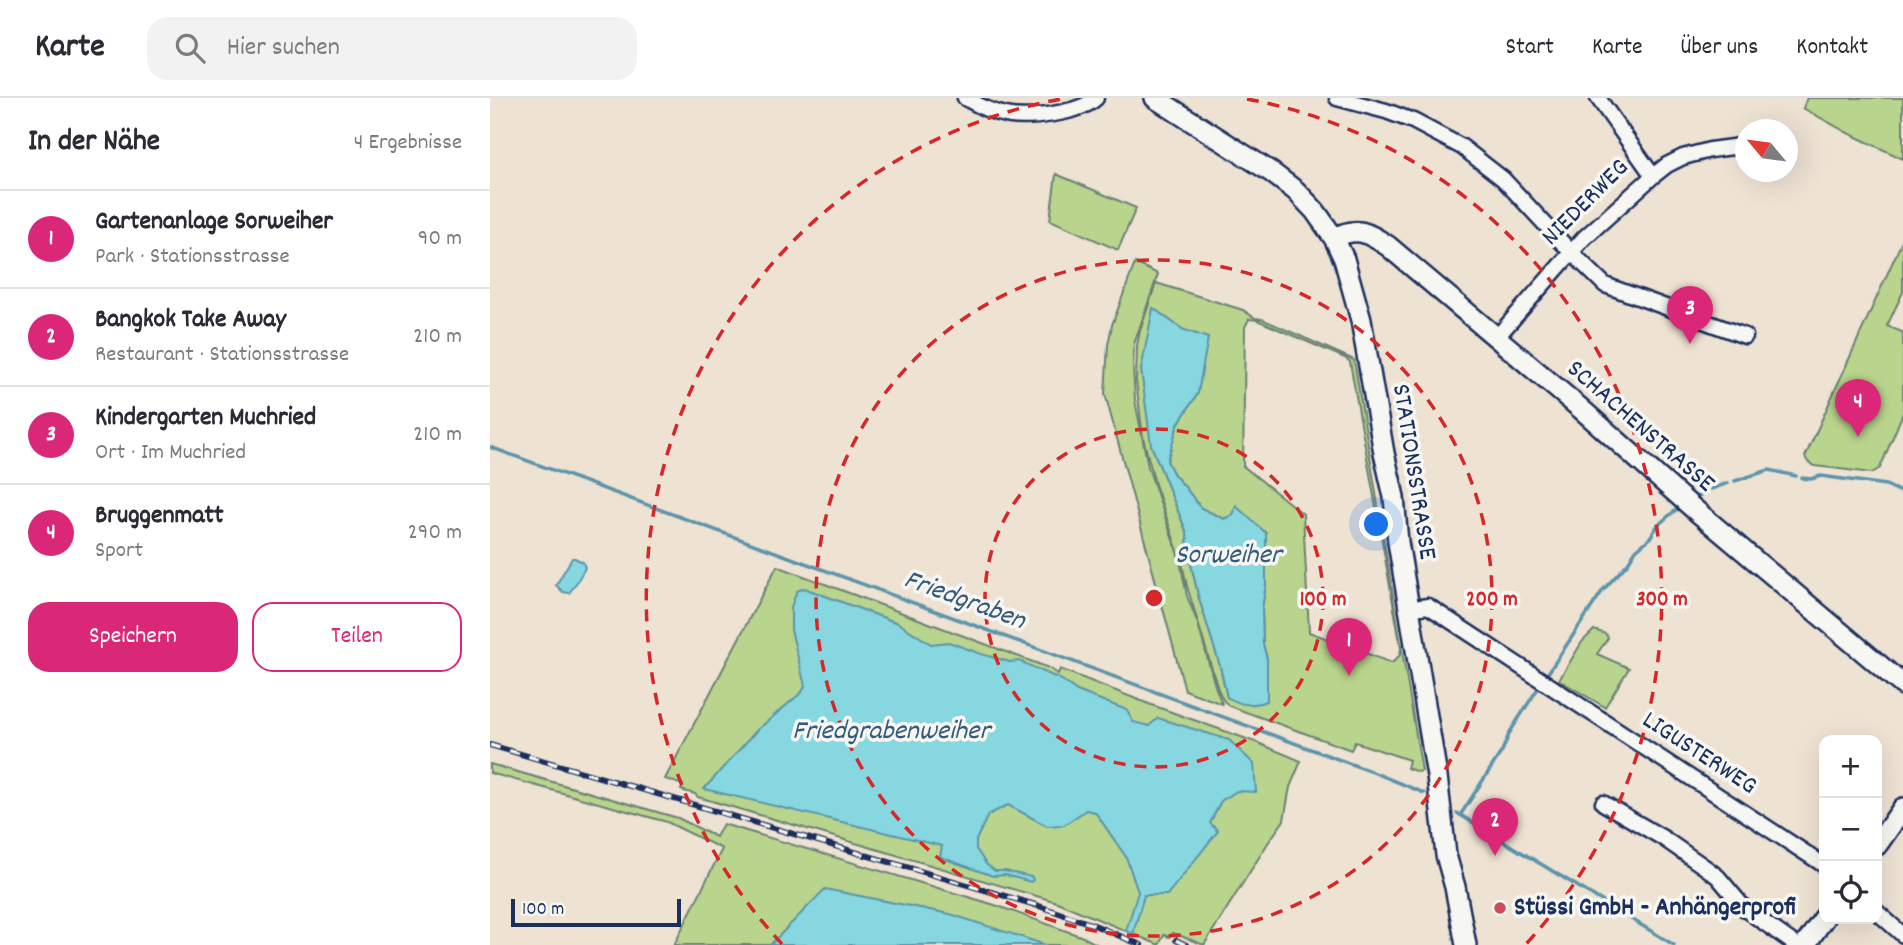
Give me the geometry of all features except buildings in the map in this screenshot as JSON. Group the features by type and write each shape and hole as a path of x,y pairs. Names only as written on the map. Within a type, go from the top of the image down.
{"main road":[{"name":"STATIONSSTRASSE","path":"1155,98 1296,191 1315,211 1334,238 1344,259 1361,320 1394,497 1398,542 1438,785 1446,855 1466,945"},
{"name":"SCHACHENSTRASSE","path":"1334,238 1350,231 1359,231 1379,240 1903,685"},
{"path":"1882,838 1903,808"},
{"path":"1805,945 1820,924"}],"street":[{"path":"965,98 991,112 1009,116 1075,110 1087,106 1096,98"},
{"path":"1337,98 1413,121 1462,148 1503,179 1605,285 1745,336"},
{"name":"NIEDERWEG","path":"1496,338 1571,252 1613,210 1653,176 1598,98"},
{"path":"1653,176 1667,165 1693,154 1735,147"},
{"name":"LIGUSTERWEG","path":"1409,606 1428,606 1819,862"},
{"path":"1603,803 1663,838 1709,870 1745,909 1796,945"},
{"path":"1882,916 1903,935"}],"green space":[{"path":"1807,98 1903,98 1903,159 1803,108"},
{"path":"1056,174 1136,208 1118,250 1050,220"},
{"path":"1903,239 1903,292 1887,326 1902,332 1903,335 1903,413 1880,468 1872,473 1815,466 1805,457"},
{"path":"1135,263 1158,274 1134,344 1135,400 1148,467 1180,561 1187,596 1222,704 1185,690 1105,394 1112,325"},
{"path":"1156,283 1243,310 1255,318 1354,360 1422,771 1407,768 1409,760 1355,742 1351,750 1229,706 1223,700 1155,484 1143,437 1136,381 1140,331","holes":["1154,309 1182,329 1198,393 1178,424 1167,461 1174,475 1201,508 1224,519 1233,515 1236,506 1266,584 1262,608 1263,644 1267,659 1227,697 1198,595 1187,533 1151,445","1249,319 1257,320 1350,362 1401,648 1400,655 1392,663 1309,632 1303,514 1243,466 1245,327"]},
{"name":"Friedgrabenweiher","path":"777,566 1049,668 1058,674 1060,669 1301,761 1290,787 1284,820 1204,945 1173,933 1169,937 1164,935 1159,945 1133,934 1134,929 1128,927 1126,931 1057,902 698,797 681,790 683,785 665,779"},
{"path":"1594,630 1606,634 1608,638 1597,654 1629,668 1605,707 1559,680 1582,642"},
{"path":"490,764 678,818 716,837 723,824 995,905 1098,945 674,945 722,849 667,822 490,773"}],"water":[{"name":"Sorweiher","path":"1153,308 1182,329 1208,338 1198,393 1178,424 1167,461 1174,475 1201,508 1224,519 1233,515 1236,506 1266,533 1266,584 1262,608 1263,644 1267,659 1267,701 1261,703 1242,704 1227,697 1198,595 1187,533 1151,445 1141,370"},
{"path":"572,558 583,562 585,568 569,593 563,592 556,585"},
{"name":"Friedgrabenweiher","path":"804,588 898,623 931,644 949,642 1010,662 1019,661 1062,680 1077,691 1127,710 1133,722 1149,726 1158,718 1229,740 1254,764 1256,792 1237,791 1221,801 1210,823 1218,831 1167,895 1144,895 1133,934 1126,931 1138,892 1126,857 1095,812 1086,810 1064,825 1047,826 1008,805 988,815 976,840 976,849 986,864 995,871 1032,877 1031,882 1005,875 993,876 940,857 942,846 704,789 757,730 802,692 805,686 791,630 791,607 797,591"},
{"path":"825,889 950,914 1046,945 770,945"}],"waterway":[{"name":"Friedgraben","path":"490,447 1424,793"},
{"path":"1735,481 1769,470 1796,476"},
{"path":"1802,478 1821,476 1886,485 1903,493"},
{"path":"1711,489 1728,483"},
{"path":"1693,499 1706,492"},
{"path":"1546,676 1603,590 1628,563 1636,550 1649,539 1658,525 1677,509"},
{"path":"1461,814 1540,685"},
{"name":"Friedgraben","path":"1457,813 1674,945"}],"railway":[{"path":"490,745 1039,906 1141,945"},
{"path":"1176,940 1186,945"}],"place":[{"name":"Kindergarten Muchried","path":"1690,344"},
{"name":"Bruggenmatt","path":"1858,437"},
{"name":"Gartenanlage Sorweiher","path":"1349,676"},
{"name":"Bangkok Take Away","path":"1495,856"},
{"name":"Stüssi GmbH - Anhängerprofi","path":"1500,908"}]}
